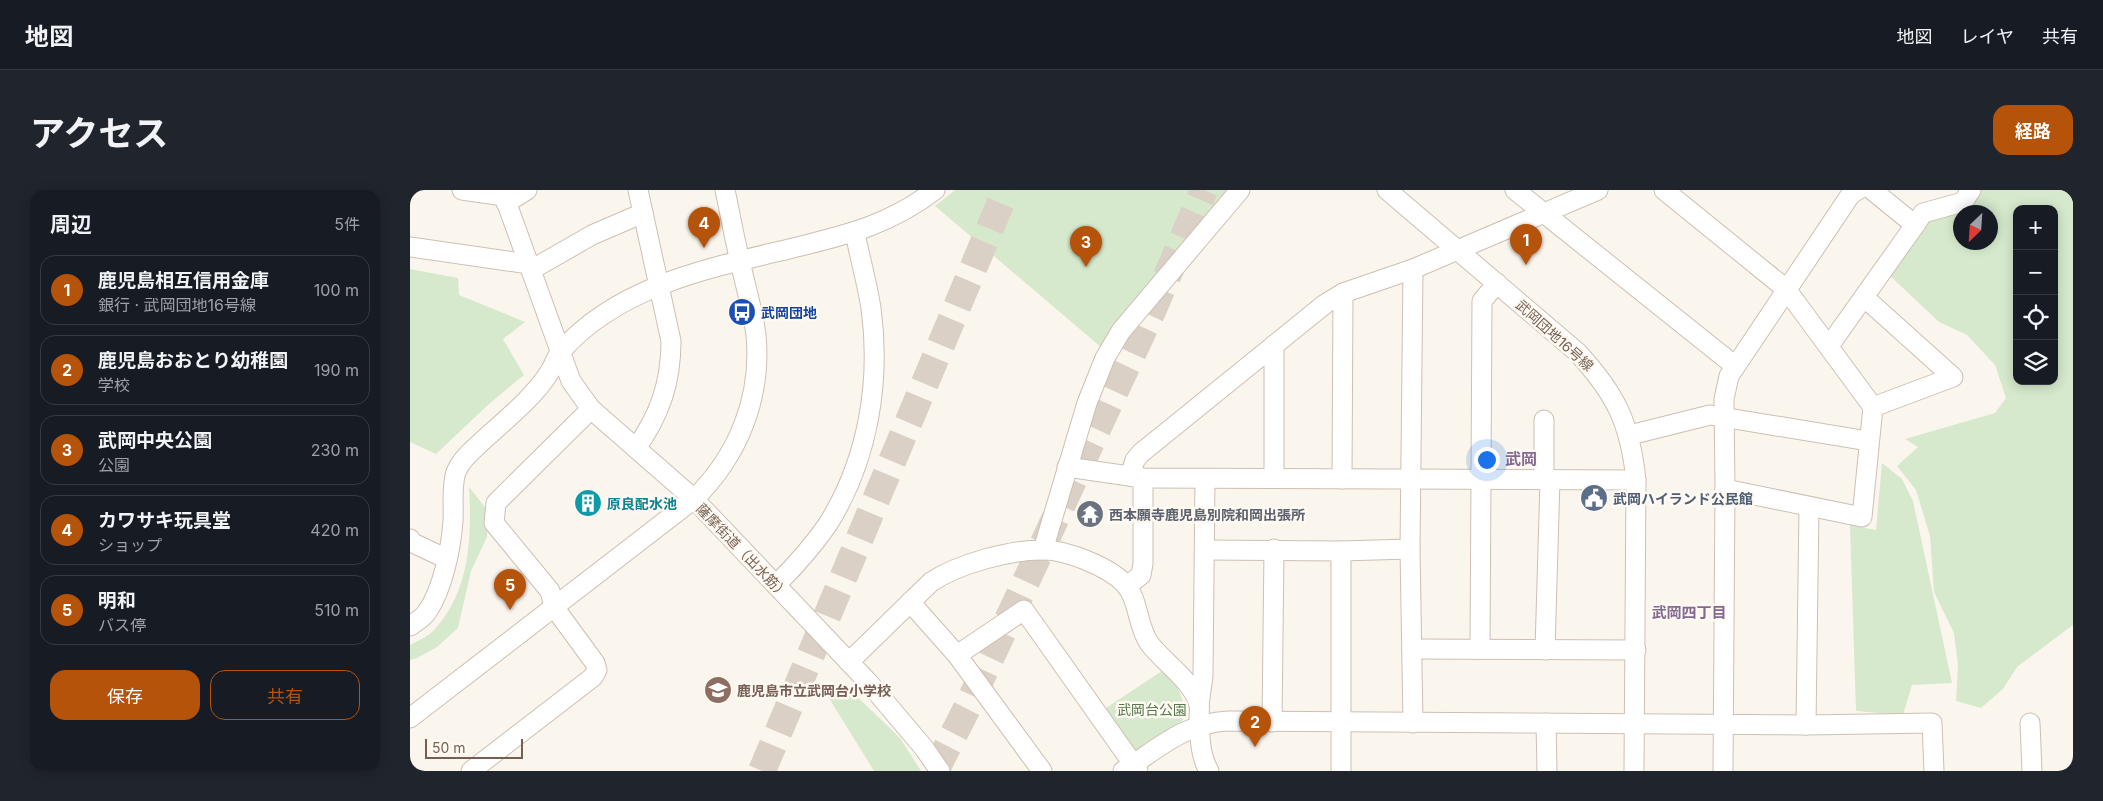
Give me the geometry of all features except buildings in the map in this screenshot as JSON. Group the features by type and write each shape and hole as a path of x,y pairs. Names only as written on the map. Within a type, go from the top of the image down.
{"street":[{"path":"462,190 504,196 527,190"},
{"path":"636,448 649,430 659,409 667,388 671,364 671,341 638,190"},
{"path":"410,718 694,499 718,473 732,452 744,426 752,397 756,336 724,190"},
{"path":"410,626 420,619 430,607 439,586 447,559 453,520 454,480 457,470 474,449 522,404 549,373 560,351 604,313 659,285 740,260 855,233 890,219 921,201 935,190"},
{"path":"1043,550 1096,377 1114,342 1240,190"},
{"name":"武岡団地16号線","path":"1387,190 1577,352 1598,375 1617,406 1630,435 1636,480 1634,771"},
{"path":"1515,190 1734,365"},
{"path":"1126,586 1141,575 1143,564 1135,460 1141,453 1320,308 1343,293 1413,269 1598,190"},
{"path":"1664,190 1786,289 1873,406 1868,441 1862,517 1726,489"},
{"path":"1724,771 1726,489 1724,399 1729,376 1734,365 1851,194 1858,190"},
{"path":"1872,190 1915,226"},
{"path":"1829,346 1865,298 1923,213 1963,202 1971,190"},
{"name":"薩摩街道（出水筋）","path":"504,196 571,380 592,409 694,499 882,697 924,748 940,771"},
{"path":"410,247 530,267 592,235 643,213"},
{"path":"776,585 813,545 828,524 850,478 869,422 874,389 871,317 855,233"},
{"path":"1413,269 1410,549 1413,723"},
{"path":"1480,649 1482,301 1497,283"},
{"path":"1342,479 1343,293"},
{"path":"1865,298 1952,377 1873,406"},
{"path":"1274,345 1274,478"},
{"path":"471,771 593,677 597,670 595,663 554,607 550,592 494,523 496,504 592,409"},
{"path":"1630,435 1710,415 1868,441"},
{"path":"1544,420 1547,480 1544,650"},
{"path":"1067,467 1136,477 1205,479 1636,480"},
{"path":"1205,479 1206,550 1203,676 1199,705 1199,725 1201,749 1209,771"},
{"path":"1806,725 1809,507"},
{"path":"410,538 411,542 447,559"},
{"path":"1206,550 1274,549 1340,551 1410,549"},
{"path":"1272,722 1274,549"},
{"path":"849,662 931,582 953,569 1021,552 1056,551 1088,561 1112,573 1126,586 1134,602 1146,639 1155,651 1186,682 1199,705"},
{"path":"1340,551 1341,771"},
{"path":"910,602 958,655 1042,771"},
{"path":"958,655 1024,610 1132,769 1172,738 1199,725 1212,722 1723,725 1932,723 1934,771"},
{"path":"1412,649 1636,650"},
{"path":"1546,723 1547,771"},
{"path":"2030,723 2032,771"}],"green space":[{"path":"955,190 1230,190 1102,348 935,206"},
{"path":"1980,190 2073,190 2073,625 2017,667 2003,689 1981,708 1956,701 1958,665 1954,633 1934,592 1930,536 1916,490 1897,466 1918,447 1905,439 1995,413 2006,398 1995,365 1967,335 1939,322 1887,273 1927,217"},
{"path":"410,269 458,278 459,295 525,322 503,339 524,375 489,404 436,454 410,442"},
{"path":"1882,463 1902,479 1913,501 1952,683 1912,685 1903,715 1856,711 1850,525 1876,530"},
{"path":"469,487 488,511 487,537 471,571 458,628 437,647 410,660 410,645 433,631 455,600 466,564 469,545"},
{"name":"武岡台公園","path":"1162,671 1177,686 1187,711 1182,721 1135,750 1129,748 1103,710"},
{"path":"843,683 900,738 921,771 874,771 827,695"}],"tunnel":[{"path":"762,771 1006,190"},
{"path":"935,771 967,708 1153,309 1204,190"}],"place":[{"name":"カワサキ玩具堂","path":"704,248"},
{"name":"鹿児島相互信用金庫","path":"1526,265"},
{"name":"武岡中央公園","path":"1086,267"},
{"name":"武岡団地","path":"742,312"},
{"name":"武岡ハイランド公民館","path":"1594,498"},
{"name":"原良配水池","path":"588,503"},
{"name":"西本願寺鹿児島別院和岡出張所","path":"1090,514"},
{"name":"明和","path":"510,610"},
{"name":"鹿児島市立武岡台小学校","path":"718,690"},
{"name":"鹿児島おおとり幼稚園","path":"1255,747"}],"district":[{"name":"武岡","path":"1521,459"},
{"name":"武岡四丁目","path":"1689,612"}]}
